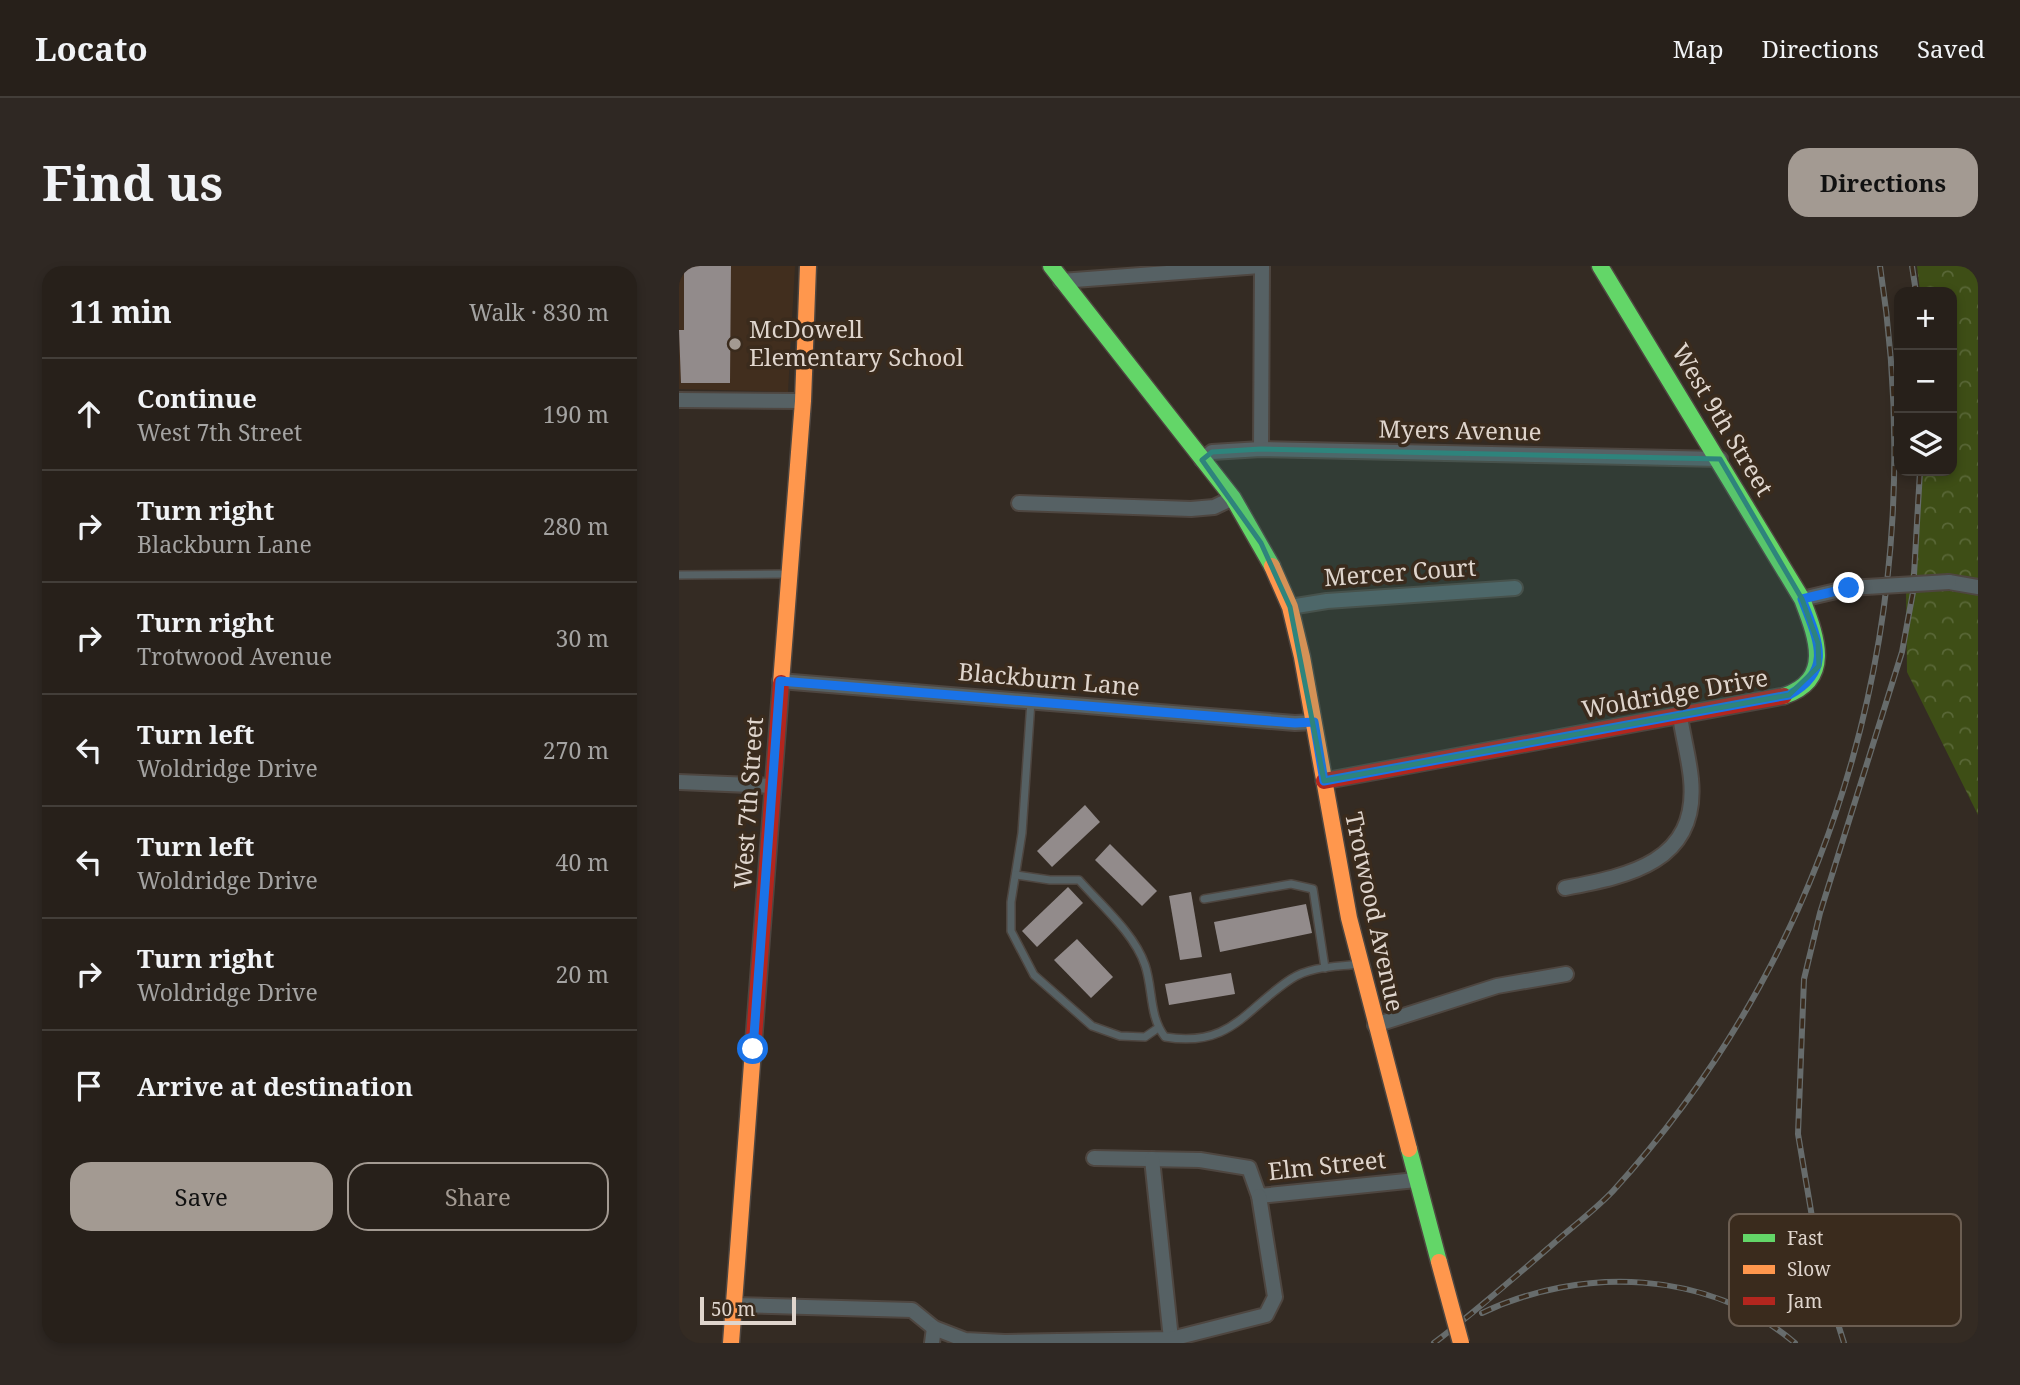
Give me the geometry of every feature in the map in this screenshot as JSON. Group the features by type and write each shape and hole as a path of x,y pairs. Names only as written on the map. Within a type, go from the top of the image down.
{"main road":[{"name":"West 7th Street","path":"731,1343 803,401 808,266"},
{"name":"Trotwood Avenue","path":"1051,266 1233,498 1270,560 1290,607 1359,964 1461,1343"},
{"name":"West 9th Street","path":"1600,266 1720,459 1802,599"},
{"name":"Woldridge Drive","path":"1324,781 1771,700 1804,687 1819,666 1818,643 1802,599"}],"street":[{"path":"1061,281 1261,266 1261,449"},
{"path":"679,400 803,401"},
{"name":"Myers Avenue","path":"1202,460 1212,452 1261,449 1720,459"},
{"path":"1019,503 1191,509 1215,507 1233,498"},
{"path":"1802,599 1849,588 1949,582 1978,587"},
{"name":"Mercer Court","path":"1290,607 1327,601 1515,587"},
{"name":"Blackburn Lane","path":"780,681 1295,723 1314,722"},
{"path":"1565,888 1609,880 1654,864 1673,846 1688,817 1692,782 1679,716"},
{"path":"679,782 773,786"},
{"path":"1375,1025 1497,986 1566,974"},
{"name":"Elm Street","path":"1094,1158 1201,1160 1249,1168 1259,1196 1416,1180"},
{"path":"1152,1158 1171,1339"},
{"path":"735,1305 912,1310 934,1328 965,1340 1082,1343 1171,1339 1266,1315 1275,1297 1259,1196"},
{"path":"932,1343 934,1328"}],"lane":[{"path":"679,575 790,574"},
{"path":"1031,701 1022,832 1011,902 1011,931 1034,975 1092,1026 1121,1035 1145,1037 1158,1028"},
{"path":"1016,874 1049,880 1079,880 1127,935 1145,964 1158,1028 1165,1037 1179,1039 1229,1030 1291,979 1310,970 1359,964"},
{"path":"1204,899 1291,884 1313,889 1325,968"}],"highlighted area":[{"path":"1261,449 1720,459 1802,599 1818,643 1819,666 1789,695 1324,781 1290,607 1261,543 1202,460 1212,452"}],"shaded area":[{"name":"McDowell Elementary School","path":"679,266 795,266 788,392 679,389"}],"green space":[{"path":"1917,266 1978,266 1978,815 1907,672 1906,591 1913,565 1922,476 1957,476 1957,287 1919,287"}],"building":[{"path":"684,266 731,266 730,383 681,383 679,330 684,330"},
{"path":"1085,805 1100,822 1052,867 1037,851"},
{"path":"1110,844 1157,891 1142,906 1095,860"},
{"path":"1068,887 1083,903 1037,947 1022,931"},
{"path":"1191,892 1202,957 1180,960 1169,896"},
{"path":"1306,904 1312,933 1220,952 1214,922"},
{"path":"1077,939 1113,977 1091,998 1054,960"},
{"path":"1231,973 1235,994 1169,1005 1165,984"}],"railway":[{"path":"1434,1343 1613,1191 1693,1093 1759,987 1812,876 1852,760 1879,639 1893,516 1893,392 1880,266"},
{"path":"1912,266 1915,287"},
{"path":"1812,1214 1798,1134 1804,979 1820,913 1902,652 1913,592 1920,476"},
{"path":"1482,1313 1520,1298 1560,1287 1602,1282 1643,1283 1684,1289 1729,1303"},
{"path":"1771,1326 1795,1343"},
{"path":"1839,1326 1844,1343"}],"traffic: fast":[{"path":"1051,266 1233,498 1272,566"},
{"path":"1600,266 1802,599 1816,641 1815,668 1810,679 1784,696"},
{"path":"1409,1149 1439,1262"}],"traffic: slow":[{"path":"781,683 803,401 808,266"},
{"path":"1272,566 1290,607 1302,657 1349,918 1409,1149"},
{"path":"731,1343 753,1050"},
{"path":"1439,1262 1461,1343"}],"traffic: jam":[{"path":"753,1050 781,683"},
{"path":"1324,781 1784,696"}],"place":[{"name":"McDowell Elementary School","path":"735,344"}],"route":[{"path":"753,1049 780,681 1295,723 1314,722 1324,781 1789,695 1804,687 1819,666 1818,643 1802,599 1849,588"}]}
